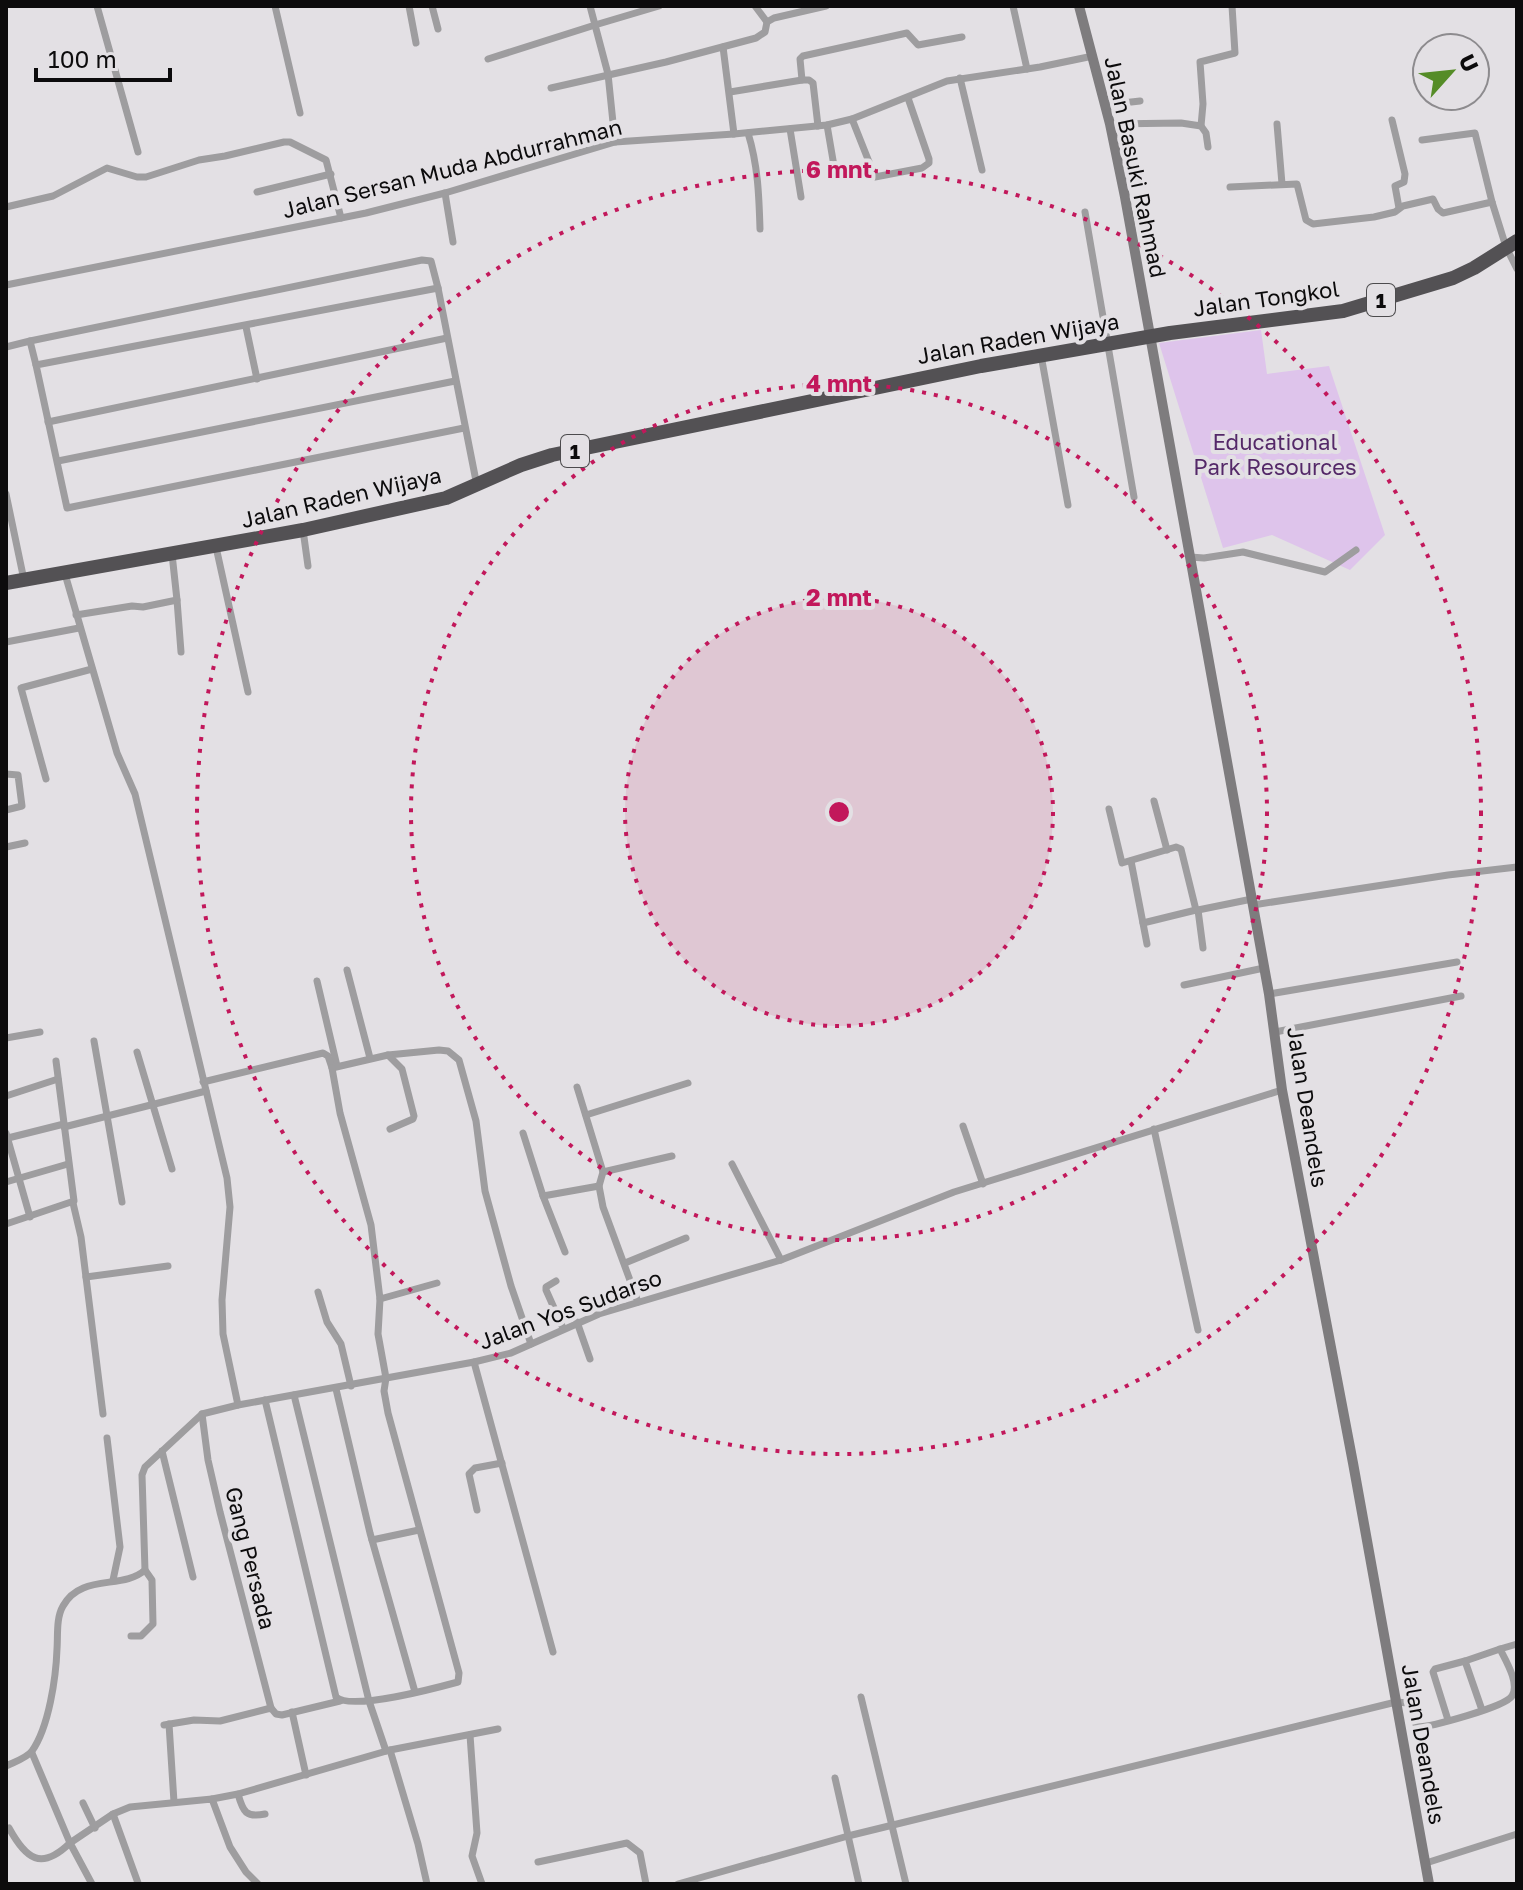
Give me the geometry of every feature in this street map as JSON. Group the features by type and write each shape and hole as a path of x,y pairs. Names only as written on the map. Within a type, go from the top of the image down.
{"highway":[{"name":"Jalan Tongkol","path":"1150,336 1343,311 1413,291 1474,268 1511,244"},
{"name":"Jalan Raden Wijaya","path":"6,583 303,530 446,498 552,455 1041,355 1150,336"}],"street":[{"path":"97,6 138,152"},
{"path":"275,6 300,113"},
{"path":"409,6 416,43"},
{"path":"432,6 438,29"},
{"path":"590,6 608,74 615,142"},
{"path":"488,59 659,6"},
{"path":"551,88 760,36 765,32 767,22 755,6"},
{"path":"767,22 826,6"},
{"path":"1013,6 1027,69"},
{"name":"Jalan Basuki Rahmad","path":"1079,6 1110,124 1150,336"},
{"path":"1208,147 1206,133 1201,126 1200,62 1235,53 1232,6"},
{"path":"802,80 800,59 803,56 907,33 918,45 962,37"},
{"path":"723,47 734,134"},
{"name":"Jalan Sersan Muda Abdurrahman","path":"6,285 341,218 445,193 615,142 822,126 852,119 960,78 1093,56"},
{"path":"960,78 982,170"},
{"path":"730,92 802,80 813,83 834,166"},
{"path":"852,119 870,172 875,177 922,168 929,163 929,159 908,98"},
{"path":"1105,105 1140,101"},
{"path":"1392,120 1405,174 1404,182 1395,186 1399,208"},
{"path":"1110,124 1181,123 1201,126"},
{"path":"1277,124 1282,184"},
{"path":"790,129 801,197"},
{"path":"748,133 759,187 760,229"},
{"path":"1422,140 1475,133 1492,202 1511,244 1517,269"},
{"path":"6,207 53,196 107,168 146,177 188,162 290,142 326,160 341,218"},
{"path":"257,192 331,174"},
{"path":"1230,187 1294,183 1299,187 1306,220 1313,224 1374,217 1434,199 1443,213 1492,202"},
{"path":"445,193 453,242"},
{"path":"1085,212 1134,497"},
{"path":"6,347 422,260 431,261 477,486"},
{"path":"36,365 438,288"},
{"path":"246,327 257,379"},
{"name":"Jalan Deandels","path":"1150,336 1269,994 1282,1090 1429,1884"},
{"path":"48,422 447,338"},
{"path":"30,341 67,508 464,428"},
{"path":"1041,355 1068,505"},
{"path":"58,461 455,381"},
{"path":"6,494 9,524 24,580"},
{"path":"303,530 308,566"},
{"path":"216,547 248,692"},
{"path":"1190,559 1243,552 1325,572 1356,550"},
{"path":"172,554 181,652"},
{"path":"65,574 116,750 135,794 227,1178 230,1207 223,1334 238,1405"},
{"path":"76,615 177,600"},
{"path":"6,642 79,628"},
{"path":"46,779 21,688 92,669"},
{"path":"6,774 18,775 22,806 6,810"},
{"path":"1154,801 1167,850"},
{"path":"1109,809 1124,863 1176,847 1181,849 1203,948"},
{"path":"6,847 25,843"},
{"path":"1131,861 1147,944"},
{"path":"1143,923 1197,910 1517,867"},
{"path":"1269,994 1457,962"},
{"path":"1184,985 1264,968"},
{"path":"347,970 370,1058"},
{"path":"174,1802 166,1724 194,1720 220,1721 271,1708 276,1714 340,1701 369,1701 458,1682 460,1678 388,1413 384,1391 386,1378 378,1334 380,1299 371,1225 340,1113 335,1067 317,981"},
{"path":"1275,1032 1461,996"},
{"path":"6,1038 40,1032"},
{"path":"94,1041 122,1202"},
{"path":"335,1067 388,1055 439,1050 448,1051 459,1060 476,1121 480,1165 488,1202 531,1344"},
{"path":"137,1052 172,1169"},
{"path":"203,1082 323,1053 335,1067"},
{"path":"388,1055 402,1069 414,1116 390,1129"},
{"path":"56,1061 103,1414"},
{"path":"6,1096 58,1079"},
{"path":"586,1115 688,1083"},
{"path":"577,1087 603,1172 599,1186 603,1207 638,1302"},
{"name":"Jalan Yos Sudarso","path":"131,1636 141,1636 153,1624 152,1580 145,1570 142,1475 145,1467 202,1414 511,1353 577,1322 781,1260 954,1192 1282,1090"},
{"path":"30,1217 7,1135 106,1118 206,1091"},
{"path":"963,1126 983,1184"},
{"path":"1154,1129 1198,1330"},
{"path":"523,1133 565,1252"},
{"path":"603,1172 672,1156"},
{"path":"6,1182 68,1164"},
{"path":"732,1164 781,1260"},
{"path":"543,1196 599,1186"},
{"path":"6,1224 73,1203"},
{"path":"625,1263 686,1238"},
{"path":"86,1277 168,1266"},
{"path":"556,1281 546,1290 563,1328"},
{"path":"380,1299 437,1283"},
{"path":"318,1292 327,1322 341,1344 351,1386"},
{"path":"577,1322 590,1359"},
{"path":"474,1362 553,1652"},
{"path":"336,1389 371,1537 415,1692"},
{"path":"294,1395 369,1701 418,1844 427,1884"},
{"path":"265,1400 298,1547 334,1691 340,1701"},
{"name":"Gang Persada","path":"202,1414 208,1460 220,1512 271,1708"},
{"path":"107,1438 120,1547 113,1580"},
{"path":"162,1451 193,1577"},
{"path":"477,1510 469,1474 475,1468 502,1463"},
{"path":"371,1537 418,1527"},
{"path":"6,1766 32,1753 45,1722 55,1674 60,1611 64,1603 79,1590 139,1576 145,1570"},
{"path":"1448,1720 1433,1672 1435,1669 1517,1644"},
{"path":"678,1884 848,1836 892,1828 1396,1702 1408,1703 1417,1727 1448,1720 1502,1704 1512,1696 1515,1688 1500,1649"},
{"path":"1465,1661 1482,1710"},
{"path":"861,1697 906,1884"},
{"path":"292,1712 306,1775"},
{"path":"9,1828 20,1849 36,1860 63,1850 113,1814 136,1805 238,1794 388,1750 498,1729"},
{"path":"470,1735 476,1836 473,1862 482,1884"},
{"path":"32,1753 70,1843 92,1884"},
{"path":"835,1778 859,1884"},
{"path":"238,1794 243,1812 247,1815 265,1814"},
{"path":"212,1799 230,1847 258,1884"},
{"path":"83,1803 95,1828"},
{"path":"113,1814 138,1883"},
{"path":"1426,1863 1517,1834"},
{"path":"538,1862 627,1843 640,1853 646,1884"}],"green space":[{"name":"Educational Park Resources","path":"1261,330 1267,374 1329,366 1385,535 1350,570 1272,535 1223,548 1159,343"}]}
